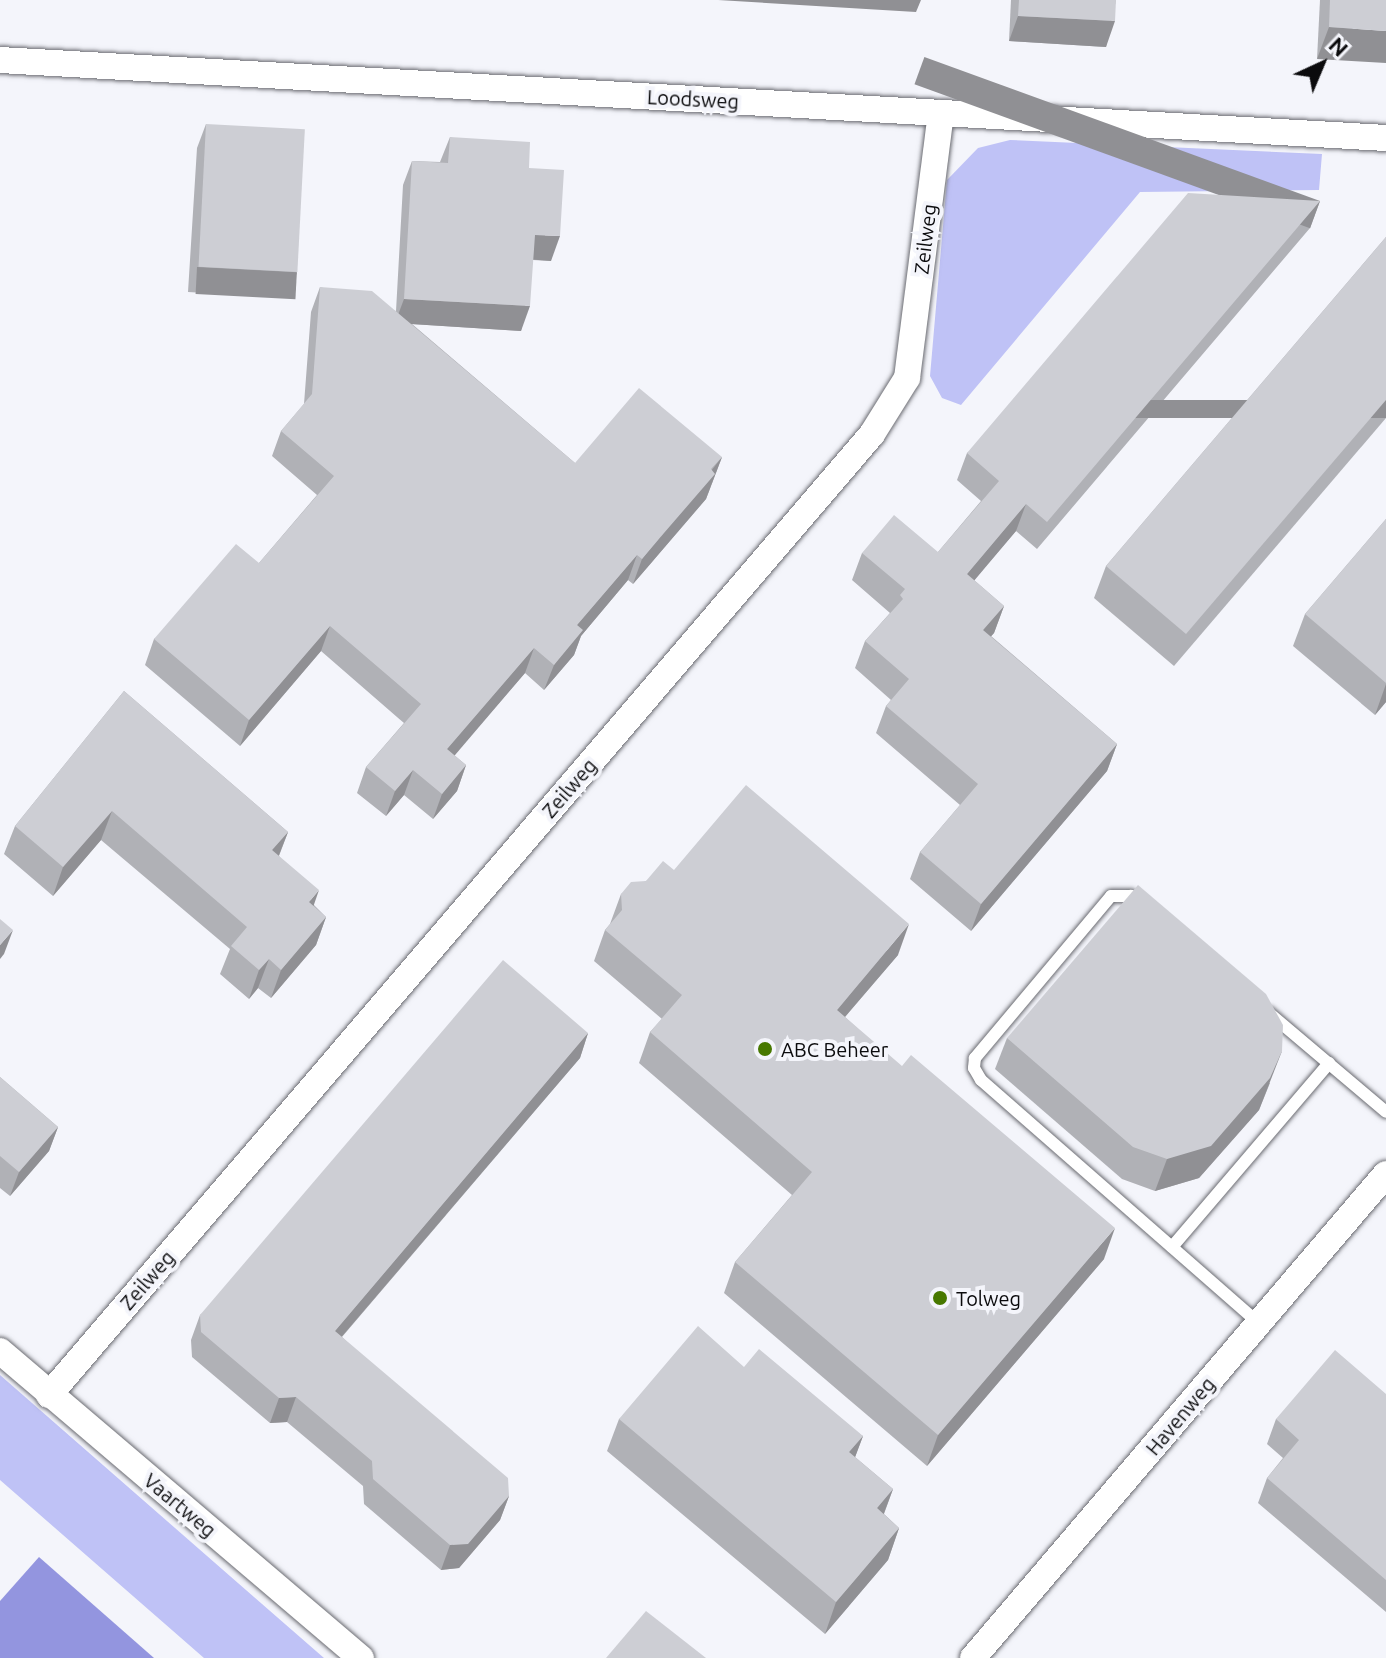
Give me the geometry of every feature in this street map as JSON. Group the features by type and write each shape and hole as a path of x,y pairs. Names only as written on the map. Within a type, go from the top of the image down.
{"street":[{"name":"Loodsweg","path":"0,60 1386,138"},
{"name":"Zeilweg","path":"49,1395 872,434 907,378 941,113"},
{"name":"Havenweg","path":"973,1658 1386,1174"},
{"name":"Vaartweg","path":"0,1351 361,1658"}],"lane":[{"path":"1154,915 1131,896 1111,896 975,1058 974,1068 981,1080 1259,1323"},
{"path":"1259,1004 1386,1112"},
{"path":"1172,1247 1329,1063"}],"shaded area":[{"path":"1010,140 1322,154 1319,190 1140,192 961,405 942,398 930,376 947,180 978,148"},
{"path":"0,1375 324,1658 204,1658 0,1480"},
{"path":"39,1557 154,1658 0,1658 0,1601"}],"building":[{"path":"1019,0 1116,0 1115,21 1018,16"},
{"path":"1330,0 1386,0 1386,31 1329,27"},
{"path":"206,124 305,129 297,272 199,267"},
{"path":"450,137 530,142 529,168 564,170 560,236 535,235 530,306 404,299 412,161 448,163"},
{"path":"1188,193 1320,201 1047,522 1026,504 967,574 1004,606 983,630 1117,744 981,904 920,852 978,784 886,706 909,679 865,641 903,599 900,595 905,589 862,553 894,515 938,552 999,481 967,453"},
{"path":"1386,237 1386,400 1186,634 1106,566"},
{"path":"320,287 372,291 575,463 639,388 722,457 711,469 715,474 642,559 637,555 577,625 583,630 554,665 534,648 447,749 466,765 442,794 413,770 395,791 366,767 421,704 330,626 249,720 154,639 236,544 259,563 334,476 281,431 312,394"},
{"path":"1386,519 1386,683 1305,614"},
{"path":"124,691 288,832 272,850 319,890 309,902 326,917 281,970 269,959 259,970 231,946 247,927 112,811 63,867 15,826"},
{"path":"746,785 909,924 837,1010 902,1066 911,1055 1115,1228 938,1435 735,1262 812,1172 650,1032 682,995 605,930 622,910 621,894 631,882 646,881 663,861 674,870"},
{"path":"1138,885 1266,994 1283,1025 1282,1051 1270,1078 1211,1146 1167,1159 1133,1147 1007,1038"},
{"path":"0,919 13,930 0,945"},
{"path":"503,960 588,1033 335,1331 508,1478 509,1496 468,1544 450,1545 373,1479 372,1461 296,1397 279,1398 201,1332 200,1315"},
{"path":"0,1077 58,1127 19,1172 0,1156"},
{"path":"698,1326 744,1367 759,1349 863,1436 849,1452 893,1489 877,1508 899,1528 836,1602 619,1419"},
{"path":"1335,1350 1386,1394 1386,1580 1267,1478 1299,1440 1276,1419"},
{"path":"646,1611 706,1658 606,1658"}],"place":[{"name":"ABC Beheer","path":"765,1049"},
{"name":"Tolweg","path":"940,1298"}]}
